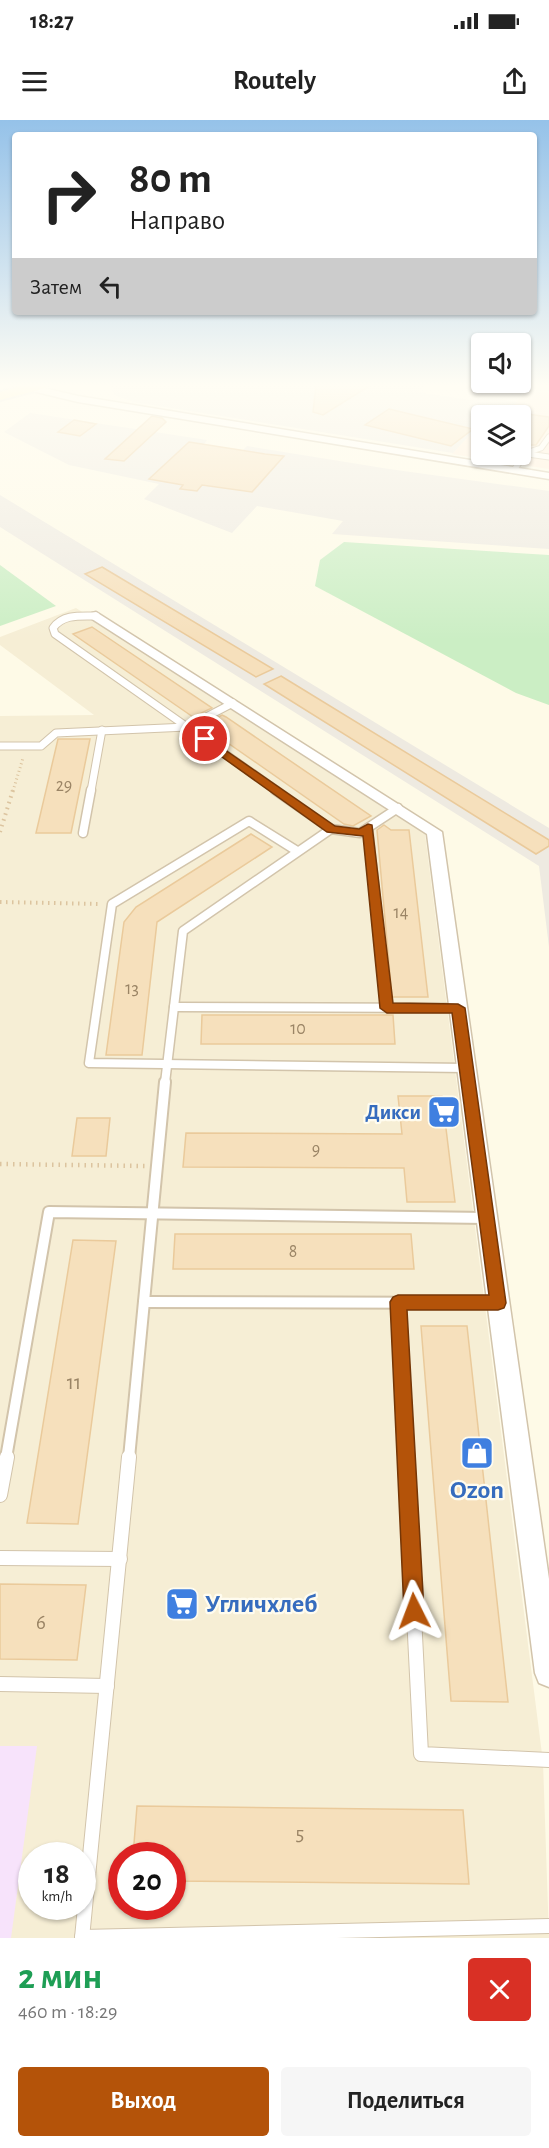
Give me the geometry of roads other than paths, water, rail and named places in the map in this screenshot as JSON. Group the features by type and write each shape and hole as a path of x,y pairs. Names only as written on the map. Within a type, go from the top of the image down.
{"street":[{"path":"507,470 549,476"},
{"path":"96,615 434,832 549,1673"}],"lane":[{"path":"96,615 63,618 56,622 53,628 55,634 332,829 360,833 398,808"},
{"path":"0,746 41,746 56,733 187,726 233,703"},
{"path":"83,833 102,730"},
{"path":"297,851 249,821 112,904 89,1063 465,1068"},
{"path":"368,828 387,1008"},
{"path":"332,829 183,931 167,1064 82,1937 549,1926"},
{"path":"174,1008 458,1008"},
{"path":"0,1495 50,1212 486,1218"},
{"path":"144,1302 498,1303"},
{"path":"398,1302 422,1754 549,1760"},
{"path":"0,1558 120,1559"},
{"path":"0,1684 107,1686"}],"place":[{"name":"Дикси","path":"444,1112"},
{"name":"Ozon","path":"477,1453"},
{"name":"Угличхлеб","path":"182,1604"}]}
